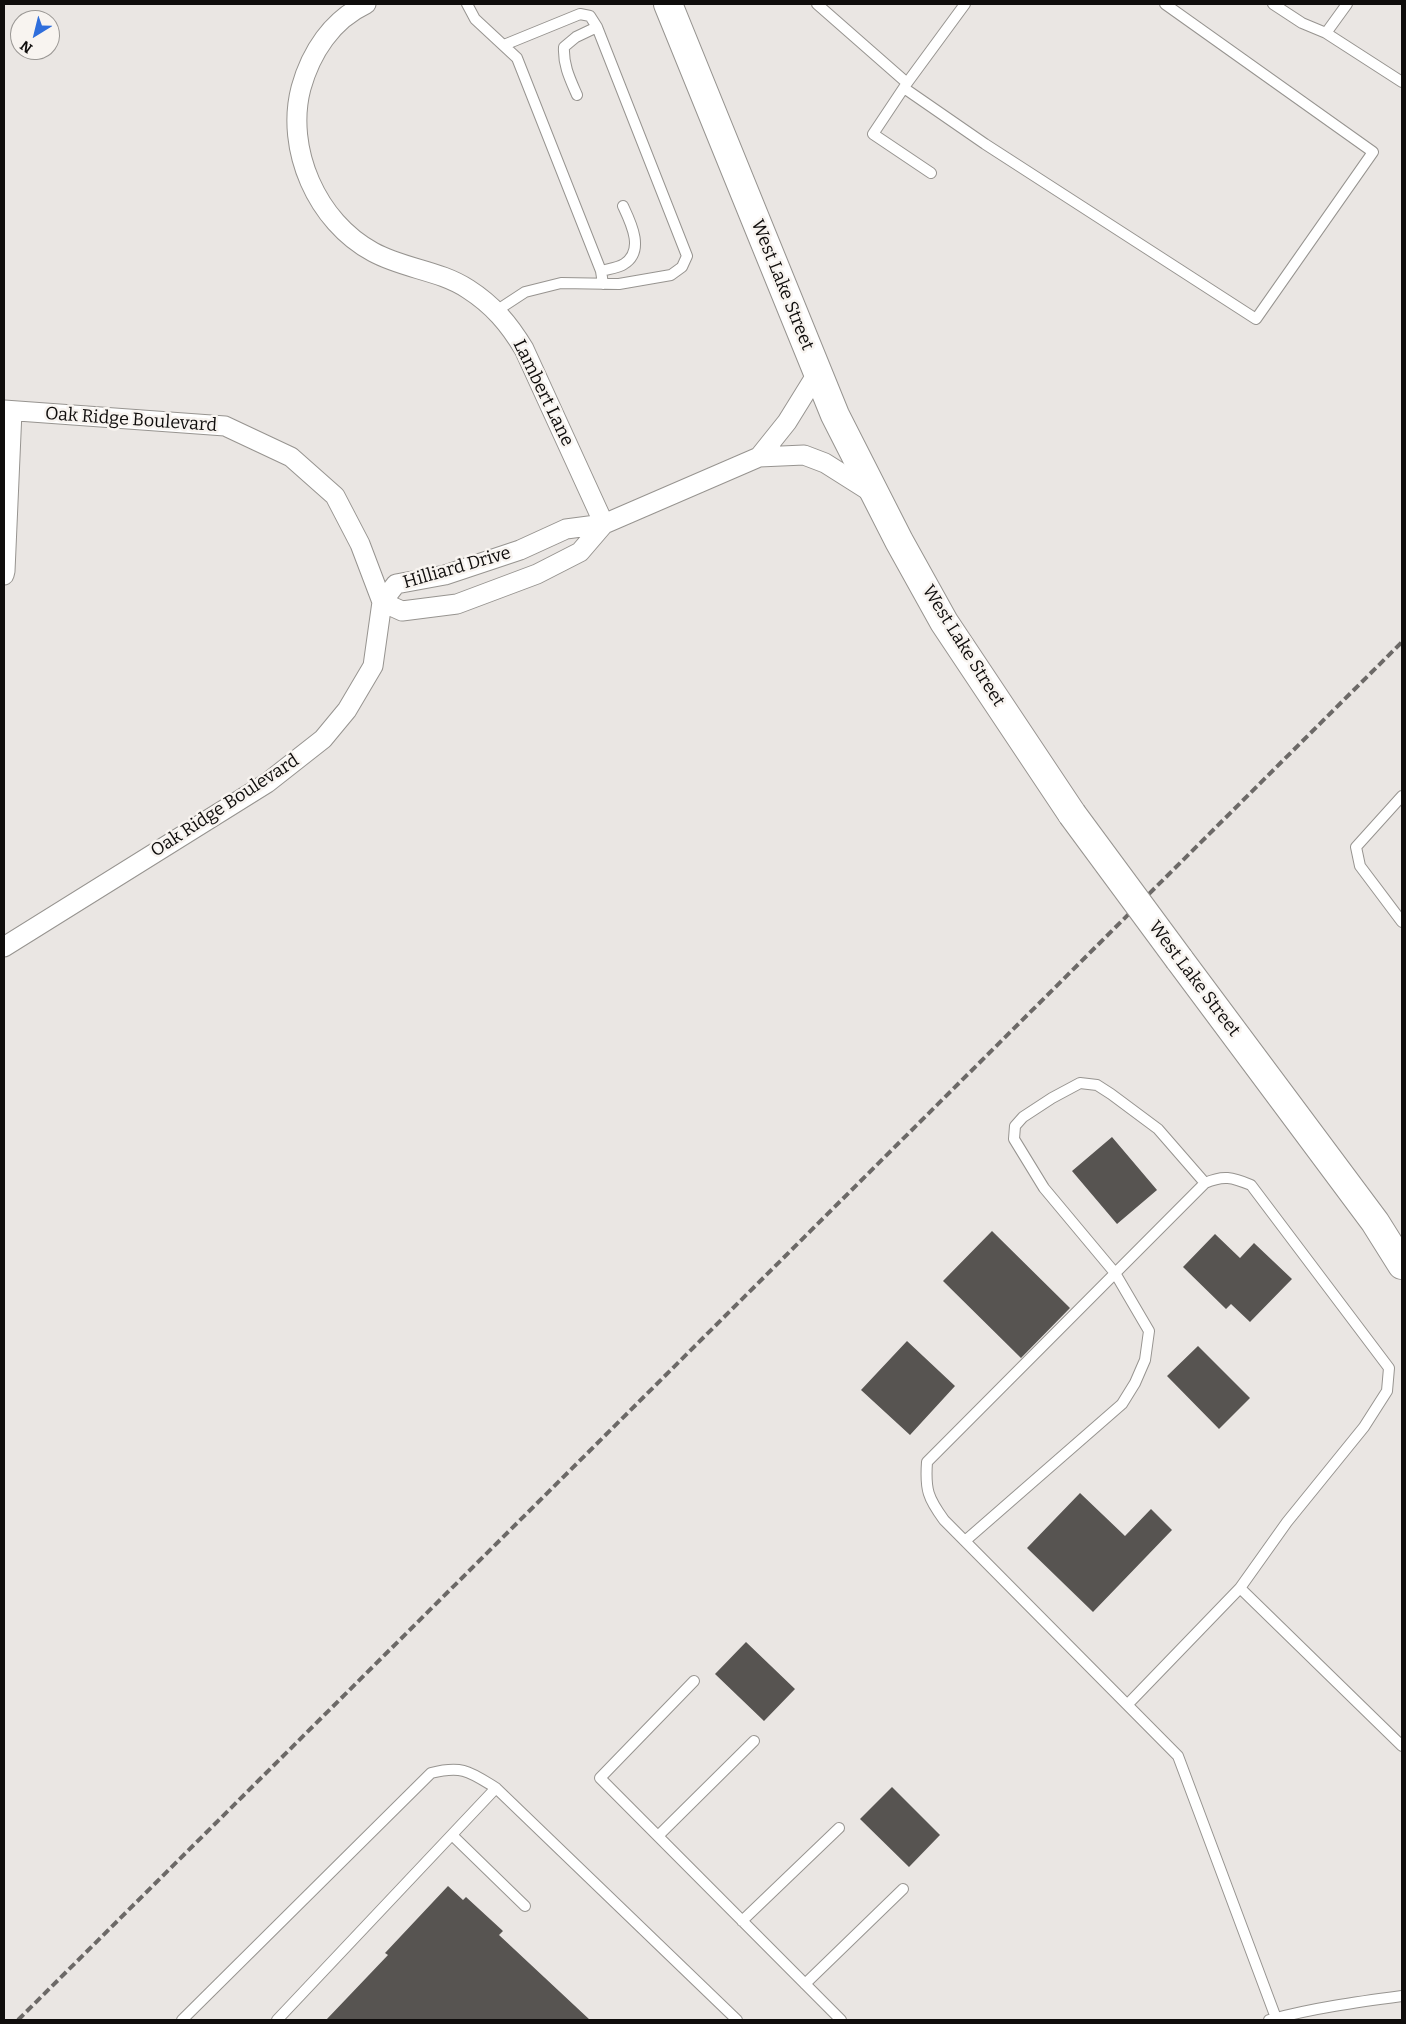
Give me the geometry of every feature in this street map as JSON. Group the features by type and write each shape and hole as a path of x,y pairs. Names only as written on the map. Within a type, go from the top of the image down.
{"highway":[{"name":"West Lake Street","path":"668,4 835,415 944,622 1072,814 1375,1222 1402,1264"},
{"name":"West Lake Street","path":"1375,1222 1402,1249"}],"street":[{"name":"Lambert Lane","path":"366,4 357,8 334,27 317,49 305,75 297,103 298,133 303,162 315,192 332,218 352,237 373,252 396,262 439,274 467,288 490,304 509,324 524,349 604,524"},
{"name":"Hilliard Drive","path":"758,457 787,422 818,372"},
{"path":"4,575 8,411"},
{"name":"Oak Ridge Boulevard","path":"4,947 267,783 324,739 347,710 373,666 382,602 360,544 335,496 291,457 225,426 8,411"},
{"name":"Hilliard Drive","path":"604,524 580,552 537,574 458,604 402,612 382,602 396,584 445,575 520,550 566,529 604,524 758,457 786,454 804,455 825,463 876,495"}],"lane":[{"path":"467,4 475,19 517,58 601,271 603,284"},
{"path":"817,4 906,85 985,144 1256,319 1374,152 1165,4"},
{"path":"931,172 873,134 965,4"},
{"path":"1273,4 1302,23 1326,33 1402,82"},
{"path":"1326,33 1348,4"},
{"path":"496,311 525,292 561,283 619,284 671,276 682,267 687,256 597,27 590,16 580,14 504,45"},
{"path":"577,95 563,58 564,47 576,37 597,27"},
{"path":"601,271 624,264 633,256 636,245 623,206"},
{"path":"1401,919 1360,866 1356,847 1402,796"},
{"path":"965,1541 1122,1404 1135,1383 1145,1360 1149,1331 1115,1273 1044,1188 1014,1139 1016,1126 1023,1117 1080,1083 1097,1085 1158,1129 1205,1183"},
{"path":"1128,1704 1240,1588 1286,1522 1364,1426 1387,1392 1389,1368 1251,1185 1236,1179 1219,1177 1205,1183 927,1462 925,1479 930,1500 944,1520 1178,1756 1273,2019 1331,2006 1402,1996"},
{"path":"1240,1588 1402,1746"},
{"path":"694,1681 600,1778 841,2020"},
{"path":"658,1836 754,1741"},
{"path":"182,2020 432,1773 449,1769 468,1771 496,1788 737,2020"},
{"path":"277,2020 496,1788"},
{"path":"742,1921 839,1828"},
{"path":"452,1835 525,1906"},
{"path":"805,1984 903,1889"}],"building":[{"path":"1112,1137 1157,1190 1117,1224 1072,1171"},
{"path":"992,1231 1070,1308 1021,1358 943,1281"},
{"path":"1215,1234 1240,1258 1254,1243 1292,1279 1250,1322 1231,1304 1226,1309 1183,1267"},
{"path":"907,1341 955,1386 910,1435 861,1390"},
{"path":"1198,1346 1250,1398 1219,1429 1167,1376"},
{"path":"1080,1493 1125,1536 1151,1509 1172,1530 1093,1612 1027,1548"},
{"path":"746,1642 795,1689 764,1721 715,1674"},
{"path":"892,1787 940,1835 909,1867 860,1819"},
{"path":"448,1886 463,1900 466,1897 503,1931 499,1935 590,2020 326,2020 388,1955 385,1953"}],"railway":[{"path":"18,2020 1402,642"}]}
